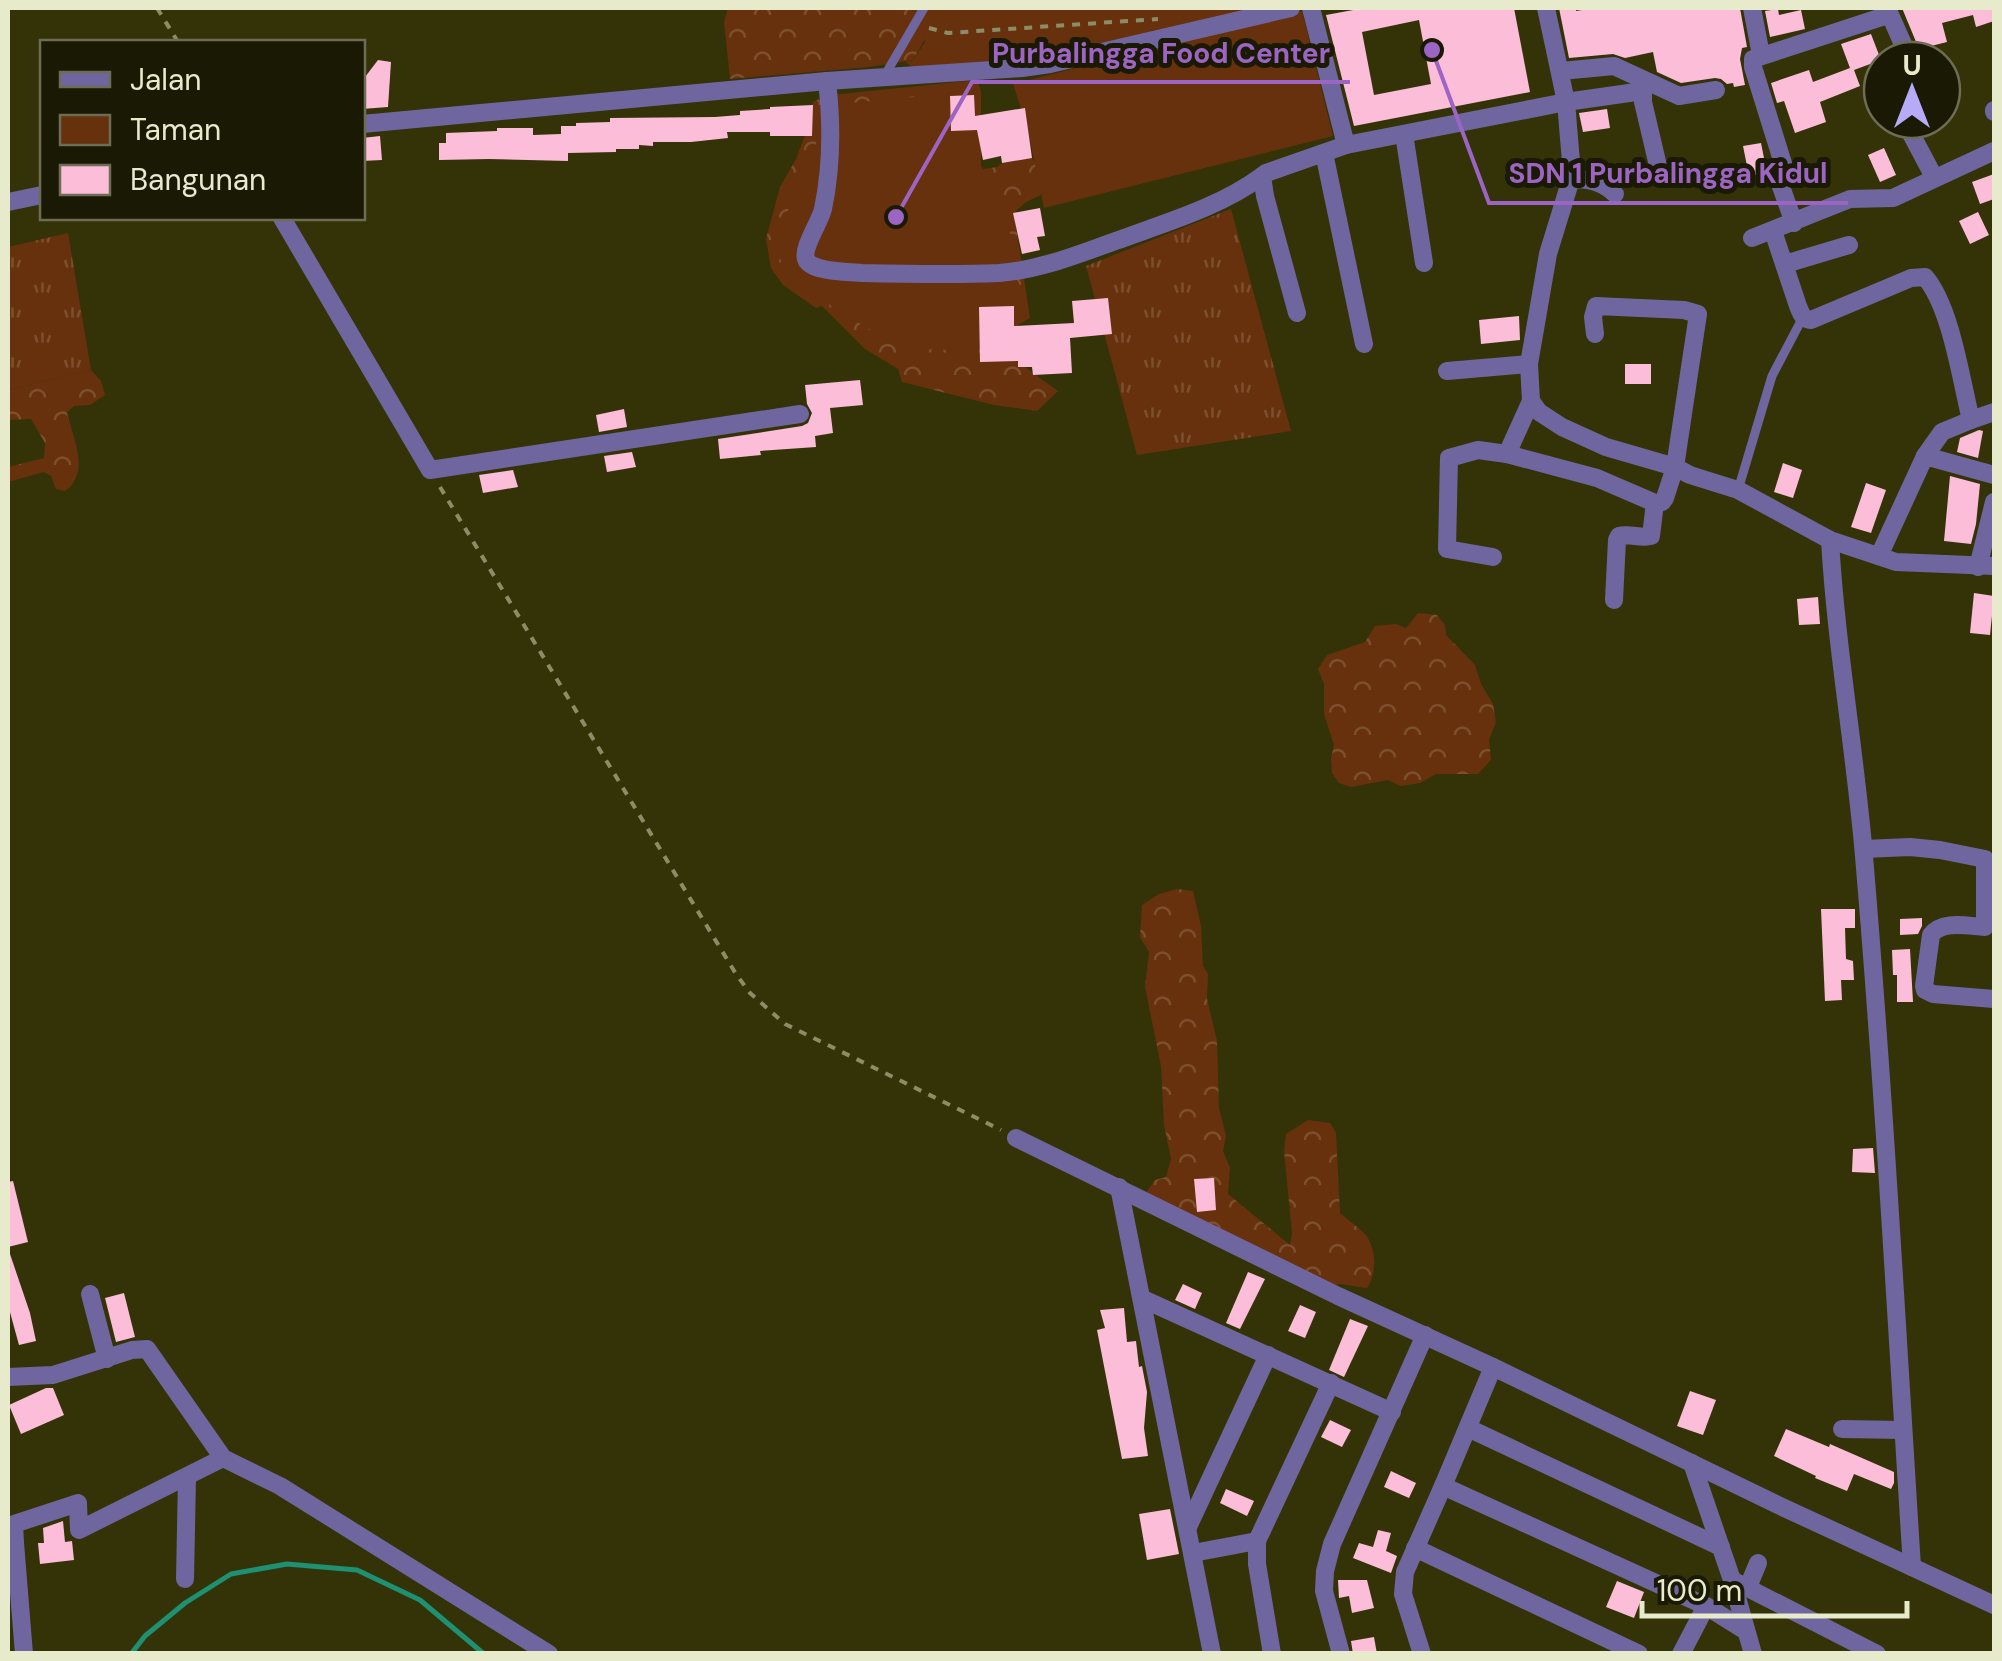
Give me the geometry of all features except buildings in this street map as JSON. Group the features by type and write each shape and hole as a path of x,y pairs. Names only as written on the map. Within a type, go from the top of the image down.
{"street":[{"path":"365,124 827,80 1050,64 1291,8"},
{"path":"1311,8 1346,145"},
{"path":"1510,447 1531,401 1529,364 1548,254 1571,179 1566,102 1546,8"},
{"path":"1752,8 1761,55"},
{"path":"1794,223 1778,181 1786,173 1754,58 1888,12 1901,40"},
{"path":"1560,71 1614,66 1643,85 1679,96 1716,90"},
{"path":"827,80 830,155 823,209 805,254 817,268 894,274 1002,272 1062,260 1215,204 1244,190 1266,173 1346,145 1643,85"},
{"path":"1643,85 1643,102 1659,170"},
{"path":"1404,134 1424,263"},
{"path":"1914,140 1934,177"},
{"path":"1752,238 1850,200 1893,198 1994,151"},
{"path":"1324,153 1364,344"},
{"path":"1262,176 1297,314"},
{"path":"1571,179 1590,179 1608,186 1615,194"},
{"path":"8,202 40,196"},
{"path":"283,220 430,470 800,414"},
{"path":"1773,231 1803,317 1812,320 1911,278 1925,277 1946,320 1971,420"},
{"path":"1785,264 1849,245"},
{"path":"1594,334 1596,306 1698,314 1674,469 1660,500 1652,536 1624,535 1617,540 1614,600"},
{"path":"1447,371 1529,364"},
{"path":"1531,401 1601,462 1660,500"},
{"path":"1880,556 1925,456 1942,432 1994,412"},
{"path":"1493,557 1448,549 1449,458 1510,447 1674,469 1738,490 1830,540 1896,562 1986,567 1994,502"},
{"path":"1925,456 1994,475"},
{"path":"1830,540 1834,608 1864,850 1882,1070 1912,1567"},
{"path":"1864,850 1910,847 1990,859 1990,928 1935,929 1925,990 1933,994 1994,998"},
{"path":"1016,1138 1338,1296 1994,1605"},
{"path":"1119,1187 1212,1654"},
{"path":"90,1294 107,1359"},
{"path":"1143,1299 1392,1412"},
{"path":"1341,1654 1324,1591 1332,1544 1426,1335"},
{"path":"8,1377 53,1375 132,1350 147,1349 223,1458 280,1486 549,1654"},
{"path":"1188,1528 1268,1355"},
{"path":"1422,1654 1404,1594 1405,1572 1493,1367"},
{"path":"1272,1654 1257,1564 1257,1541 1330,1382"},
{"path":"1468,1428 1720,1547"},
{"path":"1842,1429 1904,1430"},
{"path":"24,1654 11,1543 14,1524 78,1502 79,1530 223,1458"},
{"path":"1692,1463 1720,1547 1740,1583 1741,1627 1752,1654"},
{"path":"185,1579 187,1478"},
{"path":"1443,1486 1706,1606 1741,1627"},
{"path":"1193,1554 1257,1541"},
{"path":"1415,1548 1639,1654"},
{"path":"1740,1583 1758,1563"},
{"path":"1740,1583 1877,1654"},
{"path":"1682,1654 1706,1606"}],"lane":[{"path":"884,77 924,8"},
{"path":"1738,490 1772,376 1803,317"}],"path":[{"path":"157,8 177,40"},
{"path":"914,24 948,33 1165,18"},
{"path":"430,470 635,811 750,993 784,1024 1016,1138"}],"green space":[{"path":"728,8 943,8 913,60 730,79 724,22"},
{"path":"918,8 1278,8 1045,60 916,70 905,62 913,60 925,42"},
{"path":"1302,11 1333,136 1044,208 1028,131 1013,84"},
{"path":"977,80 981,91 981,167 997,167 1013,155 1032,158 1043,176 1041,195 1014,213 1030,318 1006,331 1007,354 1058,391 1037,411 994,405 902,382 898,369 865,349 822,306 816,308 783,285 771,268 766,239 780,187 796,159 813,102 819,99 824,108 844,110 831,95"},
{"path":"981,91 981,166 999,190 1017,279 1030,318 968,351 927,349 891,342 788,276 776,250 787,213 816,147 818,106"},
{"path":"1231,209 1291,431 1137,455 1086,266"},
{"path":"68,233 91,370 8,390 8,247"},
{"path":"91,370 101,381 105,395 90,405 74,406 67,412 79,465 73,484 65,491 56,489 51,476 44,472 8,482 8,467 44,458 45,443 31,419 8,420 8,390"},
{"path":"1418,613 1437,615 1445,625 1446,635 1475,665 1493,704 1496,722 1489,740 1491,760 1478,774 1436,774 1420,783 1401,786 1388,780 1351,787 1339,783 1332,773 1334,745 1324,714 1324,684 1318,669 1327,655 1365,642 1375,626 1396,624 1406,628"},
{"path":"1177,889 1193,891 1201,926 1203,966 1208,974 1207,999 1217,1041 1219,1108 1226,1136 1223,1151 1230,1168 1228,1194 1290,1245 1286,1134 1308,1120 1330,1123 1336,1133 1340,1213 1365,1234 1374,1254 1373,1275 1367,1288 1340,1284 1322,1288 1146,1193 1155,1180 1166,1177 1171,1159 1164,1125 1161,1066 1145,987 1149,952 1140,937 1142,905"}],"waterway":[{"path":"131,1654 145,1636 185,1603 231,1574 287,1564 357,1570 420,1600 484,1654"}],"place":[{"name":"SDN 1 Purbalingga Kidul","path":"1432,50"},
{"name":"Purbalingga Food Center","path":"896,217"}]}
